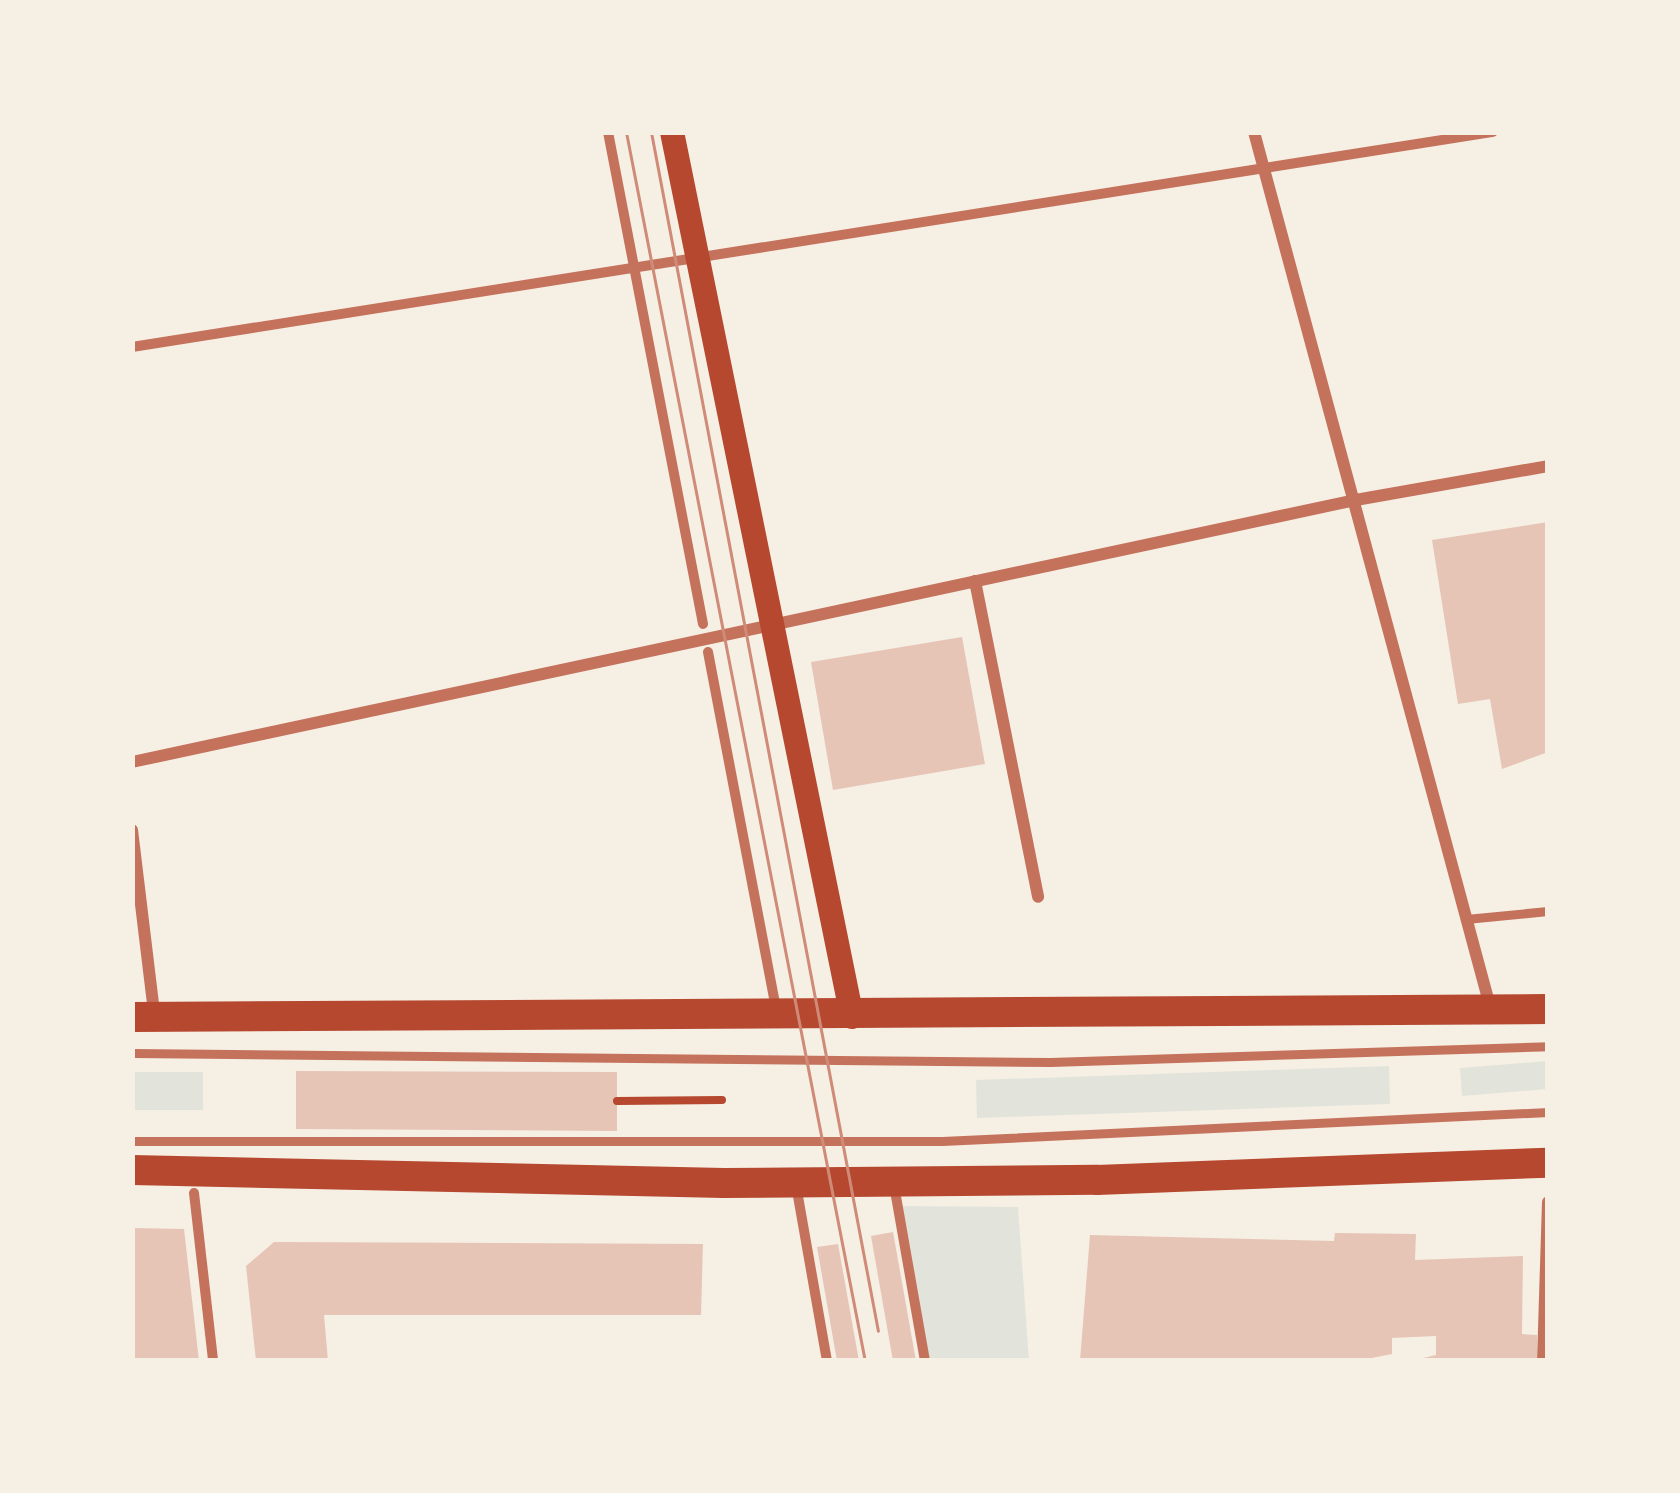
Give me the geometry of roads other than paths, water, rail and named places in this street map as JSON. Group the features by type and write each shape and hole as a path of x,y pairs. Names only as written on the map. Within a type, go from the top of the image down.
{"main road":[{"path":"672,132 768,625 852,1017"},
{"path":"144,1017 852,1017 1548,1009"},
{"path":"132,1170 893,1182 1548,1163"}],"street":[{"path":"608,132 703,624"},
{"path":"1254,132 1491,1012"},
{"path":"132,347 1493,132"},
{"path":"132,762 1350,501 1548,466"},
{"path":"975,581 1038,897"},
{"path":"708,652 778,1017"},
{"path":"132,830 144,1017"},
{"path":"796,1182 827,1361"},
{"path":"893,1182 926,1361"},
{"path":"194,1193 213,1361"},
{"path":"1543,1361 1548,1202"}],"lane":[{"path":"1466,920 1548,911"},
{"path":"132,1054 1050,1062 1548,1046"},
{"path":"132,1141 942,1141 1548,1112"}],"tram line":[{"path":"626,132 865,1361"},
{"path":"651,132 878,1331"}]}
